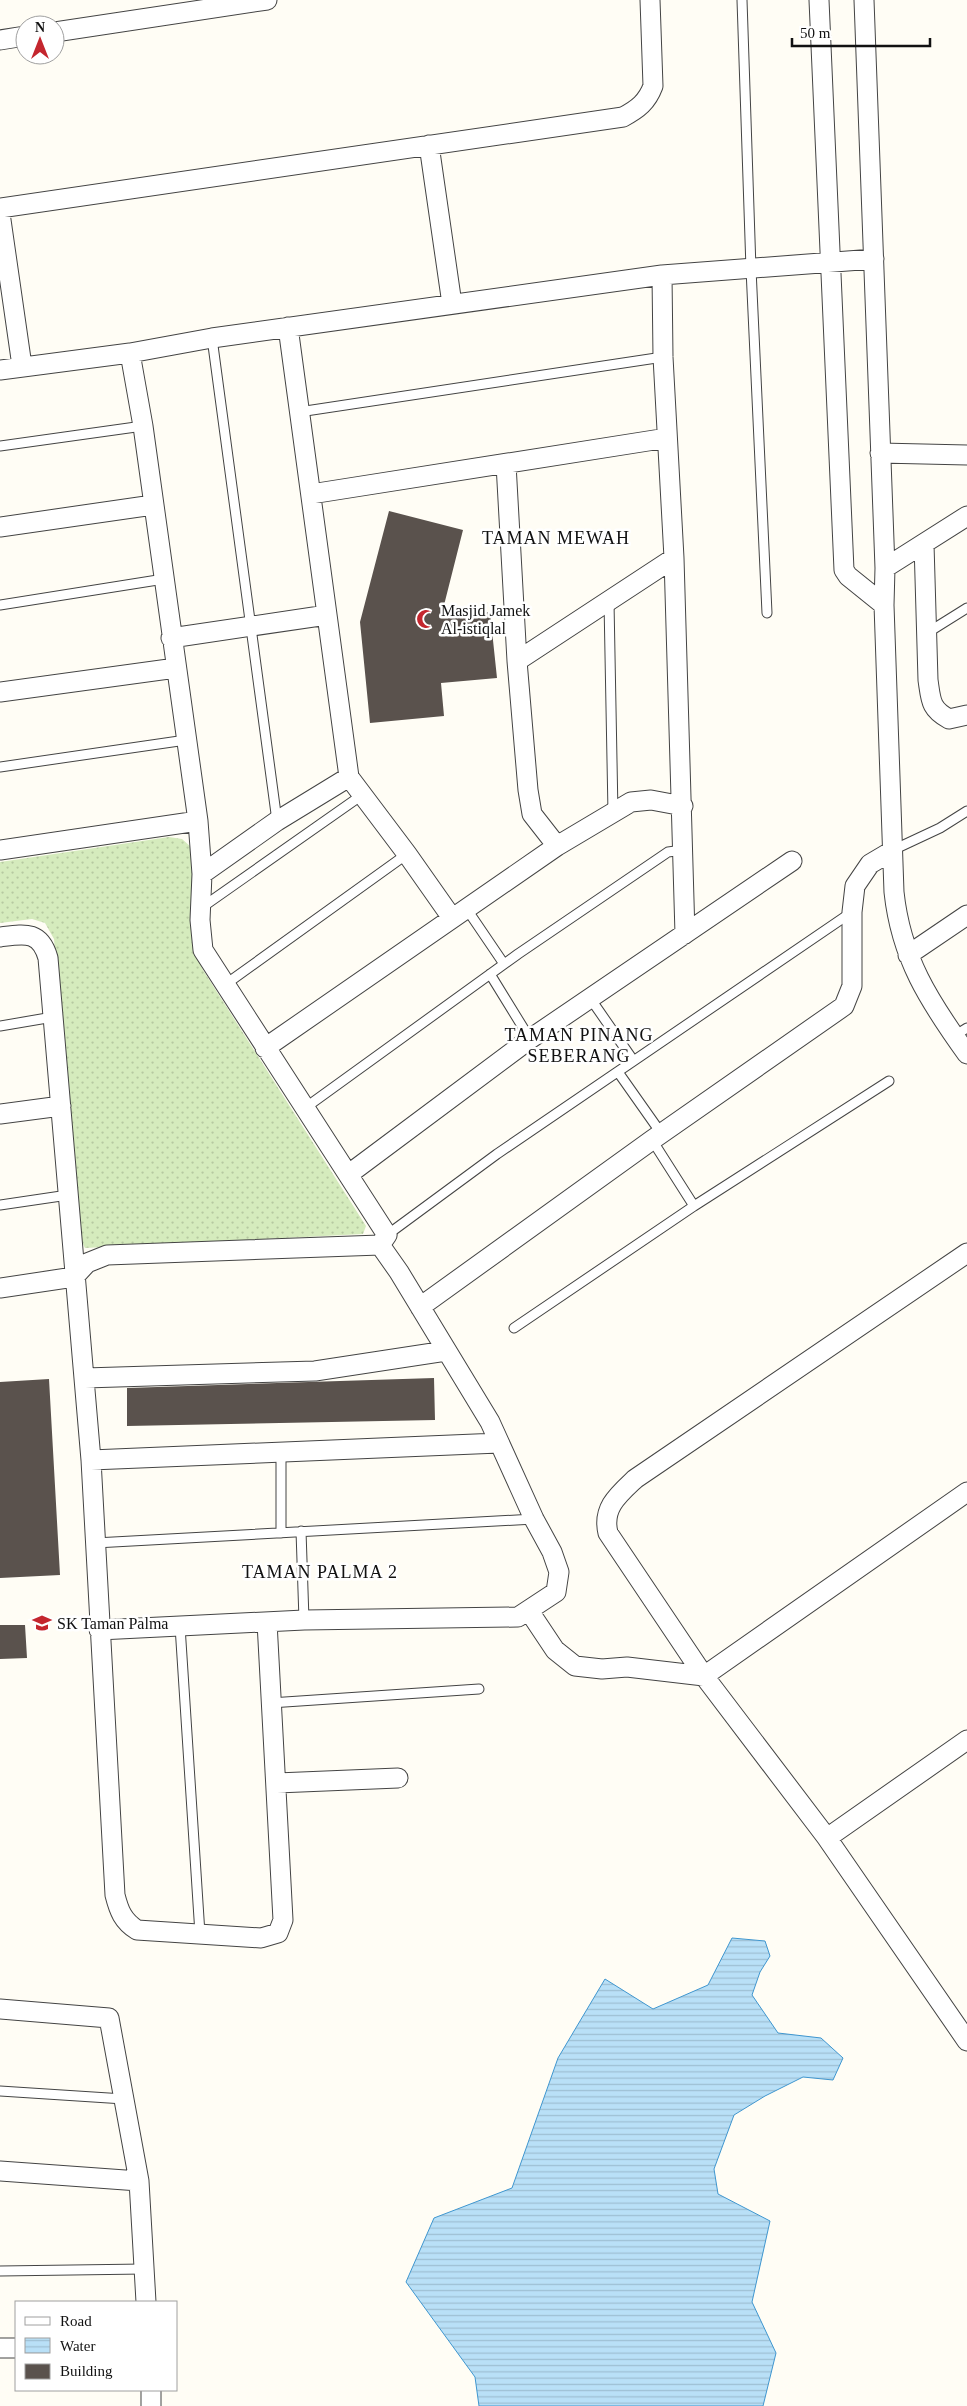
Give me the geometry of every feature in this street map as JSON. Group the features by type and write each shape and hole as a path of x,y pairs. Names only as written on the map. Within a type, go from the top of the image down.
{"street":[{"path":"65,30 267,0"},
{"path":"0,208 623,117 638,109 649,97 653,86 650,0"},
{"path":"819,0 844,570 848,576 884,605"},
{"path":"864,0 880,453 886,568 884,605 892,851 897,922 908,955 932,1005 961,1032 967,1054"},
{"path":"0,40 15,38"},
{"path":"429,145 452,304"},
{"path":"0,213 22,366"},
{"path":"0,370 130,353 288,327 662,275 829,261 874,260"},
{"path":"662,275 663,357 674,558 685,934"},
{"path":"288,327 348,777 407,854 459,913"},
{"path":"99,1630 304,1620 518,1617 556,1592 559,1572 552,1552 534,1520 490,1422 420,1307 348,1174 265,1048 204,950 200,908 202,874 198,821 130,353"},
{"path":"311,494 667,438"},
{"path":"880,453 967,455"},
{"path":"506,464 517,662 532,814 557,846"},
{"path":"0,527 153,505"},
{"path":"886,568 967,516"},
{"path":"924,544 928,680 931,702 938,713 949,720 967,715"},
{"path":"517,662 674,558"},
{"path":"172,638 327,615"},
{"path":"0,692 176,668"},
{"path":"202,874 277,821 348,777"},
{"path":"265,1048 557,846 631,802 650,800 682,806"},
{"path":"0,850 198,821"},
{"path":"420,1307 656,1137 844,1006 852,986 854,968 852,912 855,886 870,864 892,851"},
{"path":"348,1174 530,1039 792,861"},
{"path":"908,955 967,915"},
{"path":"0,937 24,934 35,937 45,946 48,958 91,1460 115,1895 120,1913 127,1924 137,1930 261,1938 278,1933 283,1920 277,1784 266,1622"},
{"path":"0,1114 61,1106"},
{"path":"0,1288 74,1277 87,1263 108,1255 383,1240"},
{"path":"967,1252 635,1479 615,1498 607,1511 605,1524 608,1534 704,1676 827,1838 967,2041"},
{"path":"85,1378 315,1371 446,1350"},
{"path":"91,1460 280,1450 499,1443"},
{"path":"529,1611 555,1650 575,1666 602,1669 634,1667 704,1676 967,1492"},
{"path":"827,1838 967,1740"},
{"path":"277,1784 398,1778"},
{"path":"0,2009 109,2018 139,2181 146,2301"},
{"path":"0,2171 139,2181"},
{"path":"0,2348 15,2348"},
{"path":"151,2391 151,2406"}],"lane":[{"path":"742,0 751,269 767,612"},
{"path":"212,338 253,627 277,821"},
{"path":"300,412 663,357"},
{"path":"0,446 142,426"},
{"path":"0,605 164,579"},
{"path":"609,602 613,813"},
{"path":"927,634 967,608"},
{"path":"0,767 186,740"},
{"path":"200,908 362,795"},
{"path":"892,851 933,832 967,810"},
{"path":"305,1108 504,964 668,852 684,850"},
{"path":"226,984 407,854"},
{"path":"383,1240 497,1154 852,912"},
{"path":"459,913 504,964"},
{"path":"490,974 530,1039"},
{"path":"590,998 634,1060"},
{"path":"0,1026 53,1017"},
{"path":"618,1072 694,1206"},
{"path":"514,1328 694,1206 890,1081"},
{"path":"0,1205 68,1195"},
{"path":"280,1450 281,1532"},
{"path":"95,1542 534,1520"},
{"path":"301,1531 304,1620"},
{"path":"180,1626 200,1934"},
{"path":"270,1703 479,1689"},
{"path":"0,2091 124,2099"},
{"path":"0,2271 144,2269"}],"green space":[{"path":"169,837 182,839 191,847 193,864 193,938 203,970 366,1226 363,1234 85,1248 80,1238 54,939 45,923 32,919 0,923 0,862"}],"water":[{"path":"732,1938 765,1941 770,1956 760,1972 752,1995 778,2033 821,2038 843,2058 833,2080 803,2077 765,2096 734,2115 714,2169 718,2194 770,2221 752,2302 776,2353 763,2406 479,2406 475,2377 406,2282 434,2218 512,2188 558,2058 605,1979 653,2009 708,1985"}],"building":[{"name":"Masjid Jamek Al-istiqlal","path":"389,511 463,530 441,617 490,612 497,678 441,683 444,716 370,723 360,622"},
{"path":"434,1378 435,1420 127,1426 127,1388"},
{"path":"49,1379 60,1575 0,1578 0,1382"},
{"path":"0,1625 25,1625 27,1658 0,1659"}],"place":[{"name":"Masjid Jamek Al-istiqlal","path":"426,619"},
{"name":"SK Taman Palma","path":"42,1623"}],"district":[{"name":"TAMAN MEWAH","path":"556,538"},
{"name":"TAMAN PINANG SEBERANG","path":"579,1045"},
{"name":"TAMAN PALMA 2","path":"320,1572"}]}
